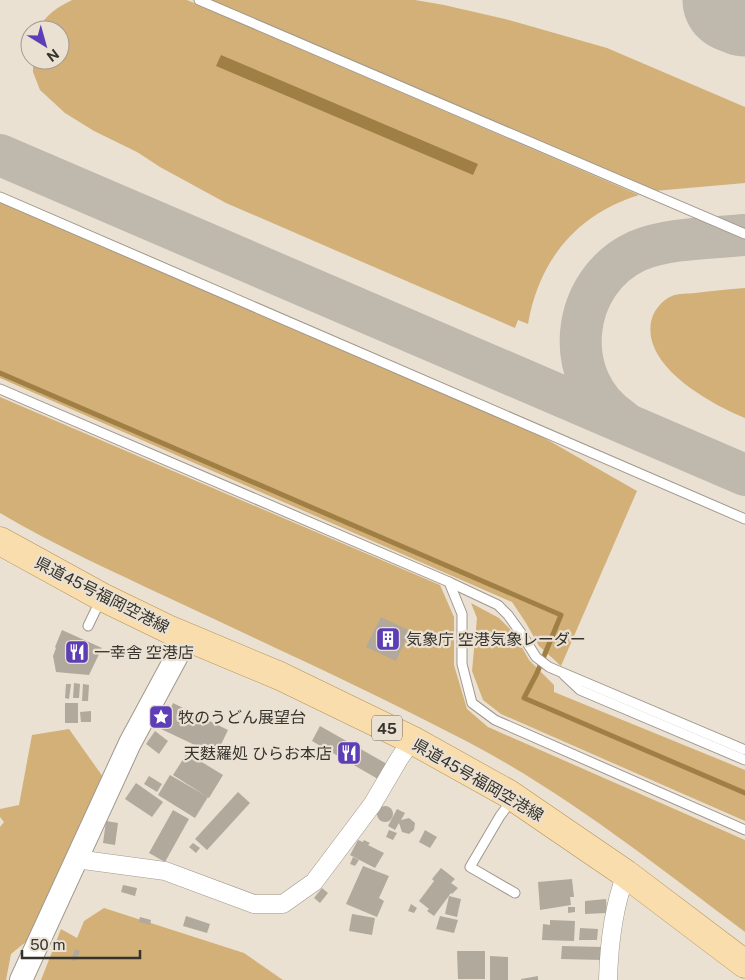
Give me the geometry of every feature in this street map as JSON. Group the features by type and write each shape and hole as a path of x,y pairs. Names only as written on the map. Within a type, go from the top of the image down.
{"main road":[{"name":"県道45号福岡空港線","path":"0,541 102,597 412,740 514,797 626,874 745,964"}],"street":[{"path":"21,980 130,743 170,678 188,638"},
{"path":"76,859 165,871 254,904 283,904 314,882 343,836 412,740"},
{"path":"608,980 608,958 616,904 626,874"}],"lane":[{"path":"199,0 745,234"},
{"path":"0,197 745,519"},
{"path":"0,389 449,582 498,605 522,632 536,657 549,667 745,750"},
{"path":"449,582 462,614 462,664 472,703 495,720 745,830"},
{"path":"88,626 102,597"},
{"path":"561,672 580,690 745,760"},
{"path":"514,797 500,816 470,867 515,893"}],"shaded area":[{"path":"72,0 187,0 639,195 617,203 597,214 564,243 541,280 533,301 528,324 518,320 515,328 226,203 160,167 137,152 94,131 65,113 40,90 33,70 70,70 70,20 45,20 52,12"},
{"path":"208,0 415,0 505,19 607,48 745,107 745,183 654,191"},
{"path":"221,55 478,164 473,175 216,66"},
{"path":"0,199 539,435 637,491 561,666 539,646 512,602 0,378"},
{"path":"745,288 745,418 698,393 682,382 668,368 658,354 651,338 651,322 659,306 672,296"},
{"path":"0,397 440,585 454,617 454,665 467,709 488,727 745,840 745,932 610,831 505,762 357,686 83,557 0,513"},
{"path":"471,603 499,618 514,633 529,660 554,685 554,692 745,770 745,821 501,714 483,700 472,671 477,618"},
{"path":"69,729 108,784 49,923 11,954 6,980 0,980 0,827 4,822 0,817 0,809 19,805 32,735"},
{"path":"104,908 244,953 283,980 41,980 61,929 77,938 84,921"}],"building":[{"name":"気象庁 空港気象レーダー","path":"381,617 410,631 396,661 366,647"},
{"name":"一幸舎 空港店","path":"62,630 102,648 89,675 56,672 53,656"},
{"path":"74,683 80,684 79,698 73,698"},
{"path":"66,684 71,684 69,699 65,698"},
{"path":"83,684 89,685 88,701 82,701"},
{"path":"65,703 78,703 78,723 65,723"},
{"path":"173,703 228,730 216,755 161,729 163,724 155,720 160,710 168,714"},
{"path":"91,711 91,722 81,722 80,712"},
{"name":"天麩羅処 ひらお本店","path":"320,726 387,764 378,779 312,741"},
{"path":"155,731 168,741 159,754 146,744"},
{"path":"187,753 223,775 209,798 173,775"},
{"path":"170,775 208,797 195,818 158,795"},
{"path":"149,776 162,784 157,792 144,784"},
{"path":"136,783 163,802 152,817 125,799"},
{"path":"238,792 250,803 207,850 195,839"},
{"path":"385,806 393,814 385,822 377,814"},
{"path":"397,809 405,813 401,820 409,818 415,823 414,830 409,834 402,832 399,823 395,830 388,826"},
{"path":"173,810 189,819 165,862 149,853"},
{"path":"106,821 118,823 115,845 103,843"},
{"path":"389,830 397,833 393,840 386,837"},
{"path":"425,830 437,837 430,848 419,842"},
{"path":"358,840 370,843 368,845 384,853 375,868 350,855"},
{"path":"193,843 200,848 196,853 189,847"},
{"path":"353,857 359,860 355,866 350,864"},
{"path":"363,866 389,876 379,898 384,901 377,917 346,904"},
{"path":"441,868 455,879 451,883 458,888 451,893 434,916 419,901"},
{"path":"572,879 574,897 570,897 571,905 540,910 538,882"},
{"path":"123,885 137,888 135,896 121,892"},
{"path":"322,888 328,893 320,903 314,898"},
{"path":"449,896 461,899 457,917 445,914"},
{"path":"606,899 607,913 585,914 585,901"},
{"path":"411,904 417,908 414,913 408,911"},
{"path":"568,907 575,907 575,912 568,913"},
{"path":"352,914 375,918 372,935 349,931"},
{"path":"186,916 210,924 207,933 183,926"},
{"path":"440,916 458,920 454,933 436,929"},
{"path":"140,917 151,920 150,925 139,922"},
{"path":"550,920 575,921 574,941 542,940 543,924 550,925"},
{"path":"580,928 598,929 597,940 579,940"},
{"path":"562,946 603,947 603,960 561,959"},
{"path":"75,949 80,951 76,961 71,960"},
{"path":"457,951 485,951 485,979 458,979"},
{"path":"490,956 508,957 508,980 490,980"},
{"path":"538,976 538,980 521,980 521,979"}],"waterway":[{"path":"0,373 561,615 537,673 524,698 745,793"}],"taxiway":[{"path":"710,0 745,11"},
{"path":"0,155 745,475"},
{"path":"622,420 602,402 589,381 582,357 581,332 586,307 598,285 615,265 637,251 662,243 745,235"}],"runway":[{"path":"735,0 745,4"}],"place":[{"name":"気象庁 空港気象レーダー","path":"388,639"},
{"name":"一幸舎 空港店","path":"77,652"},
{"name":"牧のうどん展望台","path":"161,717"},
{"name":"天麩羅処 ひらお本店","path":"349,753"}]}
